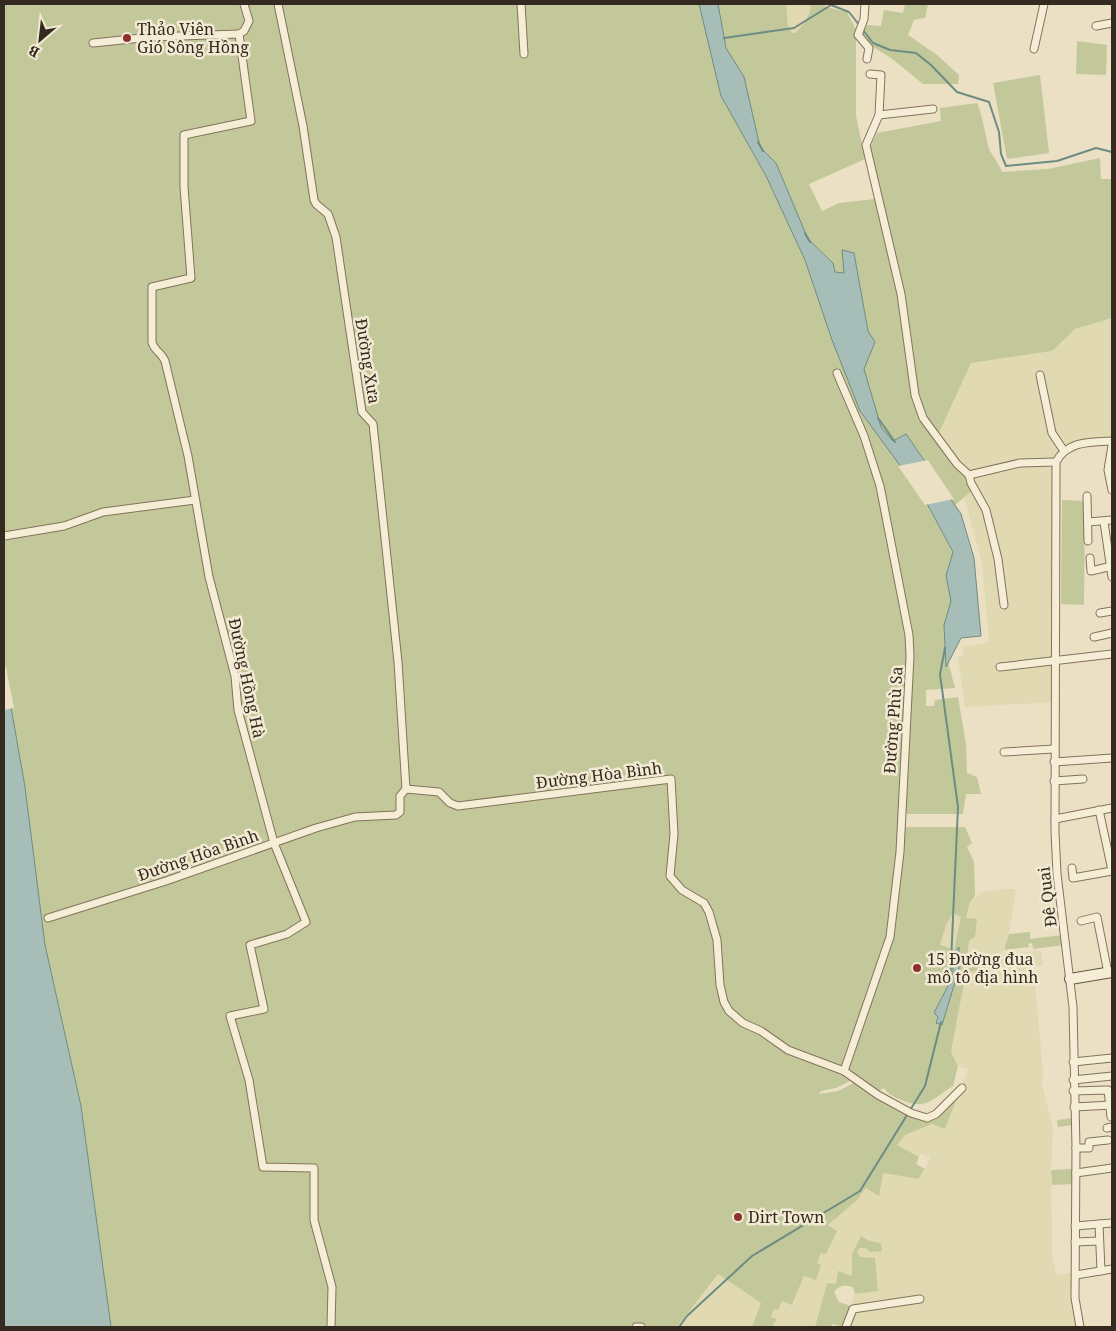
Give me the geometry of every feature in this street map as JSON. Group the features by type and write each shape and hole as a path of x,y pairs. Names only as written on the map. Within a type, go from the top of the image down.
{"street":[{"path":"93,43 151,37 238,34 244,31 249,21 244,4"},
{"name":"Đường Xưa","path":"278,4 303,126 314,200 328,214 336,237 362,412 373,424 398,662 406,789"},
{"path":"521,4 524,54"},
{"path":"864,4 862,23 858,36 869,48 867,59"},
{"path":"1034,49 1044,4"},
{"path":"1096,26 1112,23"},
{"name":"Đường Hồng Hà","path":"238,34 251,121 184,135 184,187 191,278 152,287 152,342 155,349 162,354 165,362 188,456 210,577 235,676 238,710 274,843 306,922 287,934 250,945 264,1009 230,1016 247,1069 264,1167 314,1168 314,1220 332,1287 331,1327"},
{"path":"870,74 881,75 878,115 866,145 901,294 915,394 923,418 932,432 944,443 957,464 969,475 971,483 986,510 998,559 1004,605"},
{"path":"878,115 933,109"},
{"name":"Đường Phù Sa","path":"837,373 864,436 880,486 906,617 910,656 900,852 890,937 844,1071"},
{"path":"1040,375 1052,434 1064,451"},
{"path":"969,475 1020,463 1056,462 1064,451 1080,444 1112,441"},
{"path":"1112,446 1108,470 1112,490"},
{"name":"Đê Quai","path":"1056,462 1055,819 1057,874 1073,1007 1073,1080 1076,1148 1076,1313 1080,1327"},
{"path":"1087,496 1088,541"},
{"path":"4,536 64,526 103,512 195,500"},
{"path":"1088,522 1112,520"},
{"path":"1104,522 1112,577"},
{"path":"1090,558 1091,571 1111,566"},
{"path":"1100,613 1112,611"},
{"path":"1094,637 1112,633"},
{"path":"1000,667 1109,655"},
{"path":"1004,752 1054,750"},
{"path":"1054,762 1112,758"},
{"name":"Đường Hòa Bình","path":"48,918 355,817 396,815 400,812 400,796 406,789 439,792 450,803 458,806 671,779 674,834 670,876 682,890 704,903 709,912 717,940 720,985 729,1011 743,1023 761,1031 788,1050 844,1071 897,1106 927,1118 947,1104 962,1088"},
{"path":"1054,781 1083,779"},
{"path":"1055,819 1112,808"},
{"path":"1072,868 1073,878 1112,870 1099,810"},
{"path":"1070,979 1110,972 1097,917 1081,920"},
{"path":"1073,1062 1112,1058"},
{"path":"1073,1080 1112,1076"},
{"path":"1074,1091 1108,1090 1111,1117"},
{"path":"1074,1106 1111,1105"},
{"path":"1076,1148 1089,1148 1089,1142 1108,1140"},
{"path":"1076,1173 1112,1168"},
{"path":"1075,1226 1112,1223"},
{"path":"1099,1224 1100,1271"},
{"path":"1075,1242 1099,1241"},
{"path":"1076,1275 1112,1269"},
{"path":"846,1327 853,1309 920,1299"},
{"path":"636,1327 641,1327"}],"shaded area":[{"path":"786,4 811,4 809,14 803,25 795,33 792,33 788,26"},
{"path":"1112,318 1112,441 1080,444 1064,451 1056,462 1054,702 965,707 958,657 963,656 963,647 989,642 982,563 964,497 974,489 937,437 971,363 1052,351 1075,329"},
{"path":"1016,889 1009,934 1002,955 1041,950 1043,965 1030,968 1032,983 1035,983 1043,1072 1042,1085 1053,1129 1051,1170 1052,1255 1056,1275 1077,1273 1079,1311 1083,1327 844,1327 855,1294 878,1291 857,1252 860,1248 866,1248 870,1241 862,1236 852,1254 852,1276 836,1285 827,1283 815,1327 772,1327 777,1319 771,1317 774,1308 782,1301 793,1305 804,1276 821,1265 817,1263 828,1226 883,1173 918,1179 925,1169 930,1158 921,1153 919,1157 897,1145 904,1135 932,1124 945,1129 968,1069 958,1066 951,1052 964,983 970,972 986,969 967,959 969,941 972,938 977,920 966,919 970,902 982,892"},
{"path":"953,913 961,917 954,949 940,946 946,925"},
{"path":"718,1274 761,1303 752,1327 677,1327"}],"green space":[{"path":"4,4 699,4 721,96 766,176 805,260 832,340 895,458 924,498 953,553 946,576 951,601 944,626 945,650 955,688 926,690 926,706 934,706 935,700 958,697 966,744 967,773 977,777 981,794 966,794 963,814 905,814 903,827 965,827 972,843 967,847 974,862 975,896 970,902 966,918 977,919 975,936 969,941 967,958 986,959 986,969 970,972 964,983 951,1052 958,1066 953,1086 922,1104 908,1102 892,1096 884,1088 878,1092 852,1080 836,1088 821,1091 819,1094 838,1091 856,1082 925,1121 959,1093 945,1129 932,1124 905,1135 897,1145 919,1157 916,1164 925,1169 918,1179 883,1173 879,1196 866,1188 857,1200 828,1225 837,1231 826,1254 821,1253 817,1263 821,1265 816,1280 804,1276 792,1305 782,1301 778,1310 774,1309 771,1317 777,1319 772,1327 752,1327 761,1303 718,1274 677,1327 111,1327 81,1106 45,945 25,787 4,666","holes":["953,913 961,917 954,949 940,945 946,925","959,948 959,969 942,1025 936,1023 938,1017 934,1013 953,976 953,964"]},
{"path":"718,4 786,4 788,26 792,33 795,33 804,23 811,4 824,4 826,7 847,12 856,30 856,116 865,159 809,184 822,211 839,203 875,199 885,241 894,251 870,148 877,133 941,121 940,108 977,103 990,151 1002,172 1048,169 1100,158 1101,179 1112,179 1112,318 1075,329 1052,351 971,363 937,437 969,475 974,489 955,505 906,434 893,441 881,427 864,369 875,342 868,331 854,253 845,264 844,273 835,272 833,262 808,239 776,163 760,147 744,77 726,48"},
{"path":"905,4 928,4 925,18 914,20 908,35 937,55 959,75 958,84 923,84 891,58 875,48 862,35 867,25 881,26 884,10 903,13"},
{"path":"1077,41 1107,45 1106,75 1076,74"},
{"path":"1040,75 1049,153 1007,159 993,83"},
{"path":"1062,500 1085,501 1084,605 1061,604"},
{"path":"1030,932 1030,939 1063,935 1064,945 1033,949 1032,943 1028,944 1029,947 1004,950 1009,934"},
{"path":"1072,1118 1072,1125 1058,1127 1057,1120"},
{"path":"1072,1169 1072,1184 1052,1185 1051,1170"},
{"path":"861,1236 870,1241 881,1243 882,1251 870,1252 866,1248 860,1248 857,1252 860,1257 875,1258 878,1291 855,1294 853,1287 845,1286 838,1288 834,1292 839,1302 851,1306 844,1327 832,1324 831,1327 815,1327 827,1283 836,1284 838,1271 852,1276 852,1254"}],"water":[{"path":"699,4 718,4 726,48 744,77 760,147 776,163 808,239 833,263 835,272 844,273 842,250 854,253 868,331 875,342 864,369 881,427 893,441 906,434 961,514 974,558 981,636 961,638 946,667 944,625 951,601 946,576 953,552 924,498 860,411 832,340 805,260 766,176 721,96"},
{"path":"4,667 25,787 45,945 81,1106 111,1327 4,1327"},
{"path":"959,947 959,969 942,1025 936,1023 938,1017 934,1013 953,976 953,955"}],"pier":[{"path":"928,460 954,499 925,505 898,466"},
{"path":"4,667 6,667 14,708 4,710"}],"waterway":[{"path":"724,38 794,28 831,5 849,12 860,26"},
{"path":"863,30 873,43 890,50 916,53 931,65 957,92 989,102 999,132 1001,154 1006,166 1057,161 1096,148 1112,152"},
{"path":"758,142 763,151"},
{"path":"805,233 810,242"},
{"path":"878,418 895,442"},
{"path":"945,648 940,674 958,807 950,984"},
{"path":"679,1327 687,1316 752,1256 860,1191 925,1086 941,1022"}],"place":[{"name":"Thảo Viên Gió Sông Hồng","path":"127,38"},
{"name":"15 Đường đua mô tô địa hình","path":"917,968"},
{"name":"Dirt Town","path":"738,1217"}]}
